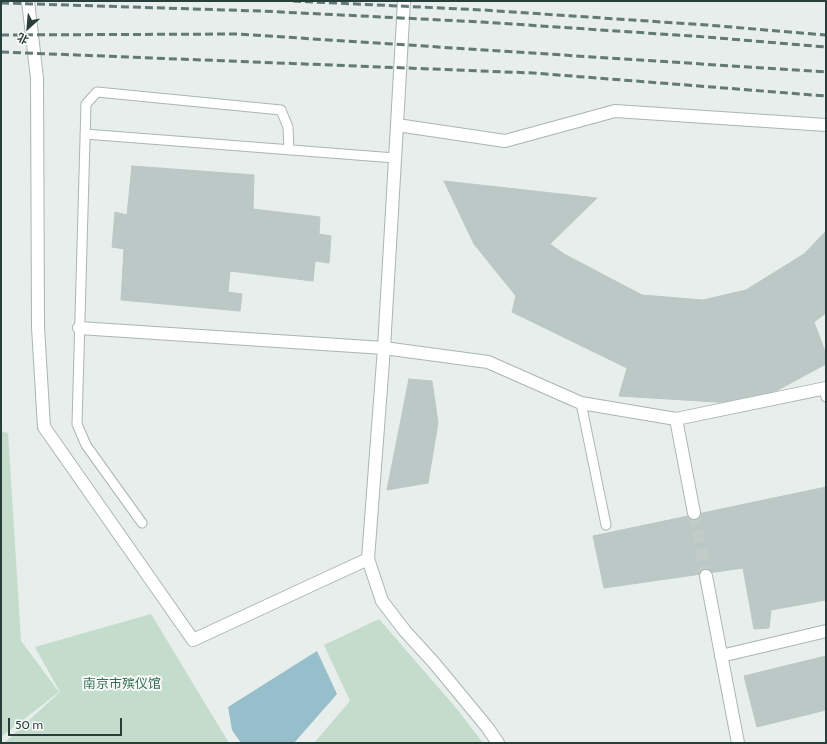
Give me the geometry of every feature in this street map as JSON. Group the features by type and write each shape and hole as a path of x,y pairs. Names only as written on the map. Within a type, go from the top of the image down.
{"street":[{"path":"28,1 37,78 38,327 44,427 193,640 368,559"},
{"path":"404,1 384,348 368,559 382,601 405,631 488,727 498,743"},
{"path":"397,125 505,141 615,111 826,125"},
{"path":"79,328 384,348 488,362 580,403 676,419 825,391"},
{"path":"676,419 694,513"},
{"path":"706,576 738,743"},
{"path":"721,656 826,631"}],"lane":[{"path":"142,523 86,445 77,424 86,104 97,92 281,110 288,127 289,150"},
{"path":"85,134 395,158"},
{"path":"580,403 606,526"}],"green space":[{"path":"1,431 8,433 21,641 59,692 1,737"},
{"name":"南京市殡仪馆","path":"151,614 229,743 4,743 60,692 35,647"},
{"path":"379,619 457,709 483,743 314,743 350,701 324,645"}],"water":[{"path":"317,651 337,694 294,743 241,743 232,730 228,707"}],"building":[{"path":"132,166 254,175 253,209 320,217 319,234 331,236 329,263 315,261 313,281 230,271 228,292 242,294 240,311 121,300 124,249 112,247 115,212 127,215"},
{"path":"444,181 597,198 550,244 564,254 642,295 703,300 746,290 804,254 826,231 826,313 814,322 826,354 826,364 774,392 733,403 619,396 627,368 512,312 516,296 474,244"},
{"path":"409,379 432,381 438,423 428,483 387,490"},
{"path":"826,487 826,600 771,610 769,628 754,629 743,568 604,588 593,536"},
{"path":"826,656 826,710 757,727 744,676"}],"tunnel":[{"path":"694,513 706,576"}],"railway":[{"path":"293,1 483,10 707,25 826,35"},
{"path":"1,3 261,11 482,22 706,37 826,47"},
{"path":"1,35 237,34 826,72"},
{"path":"1,52 533,73 826,96"}]}
